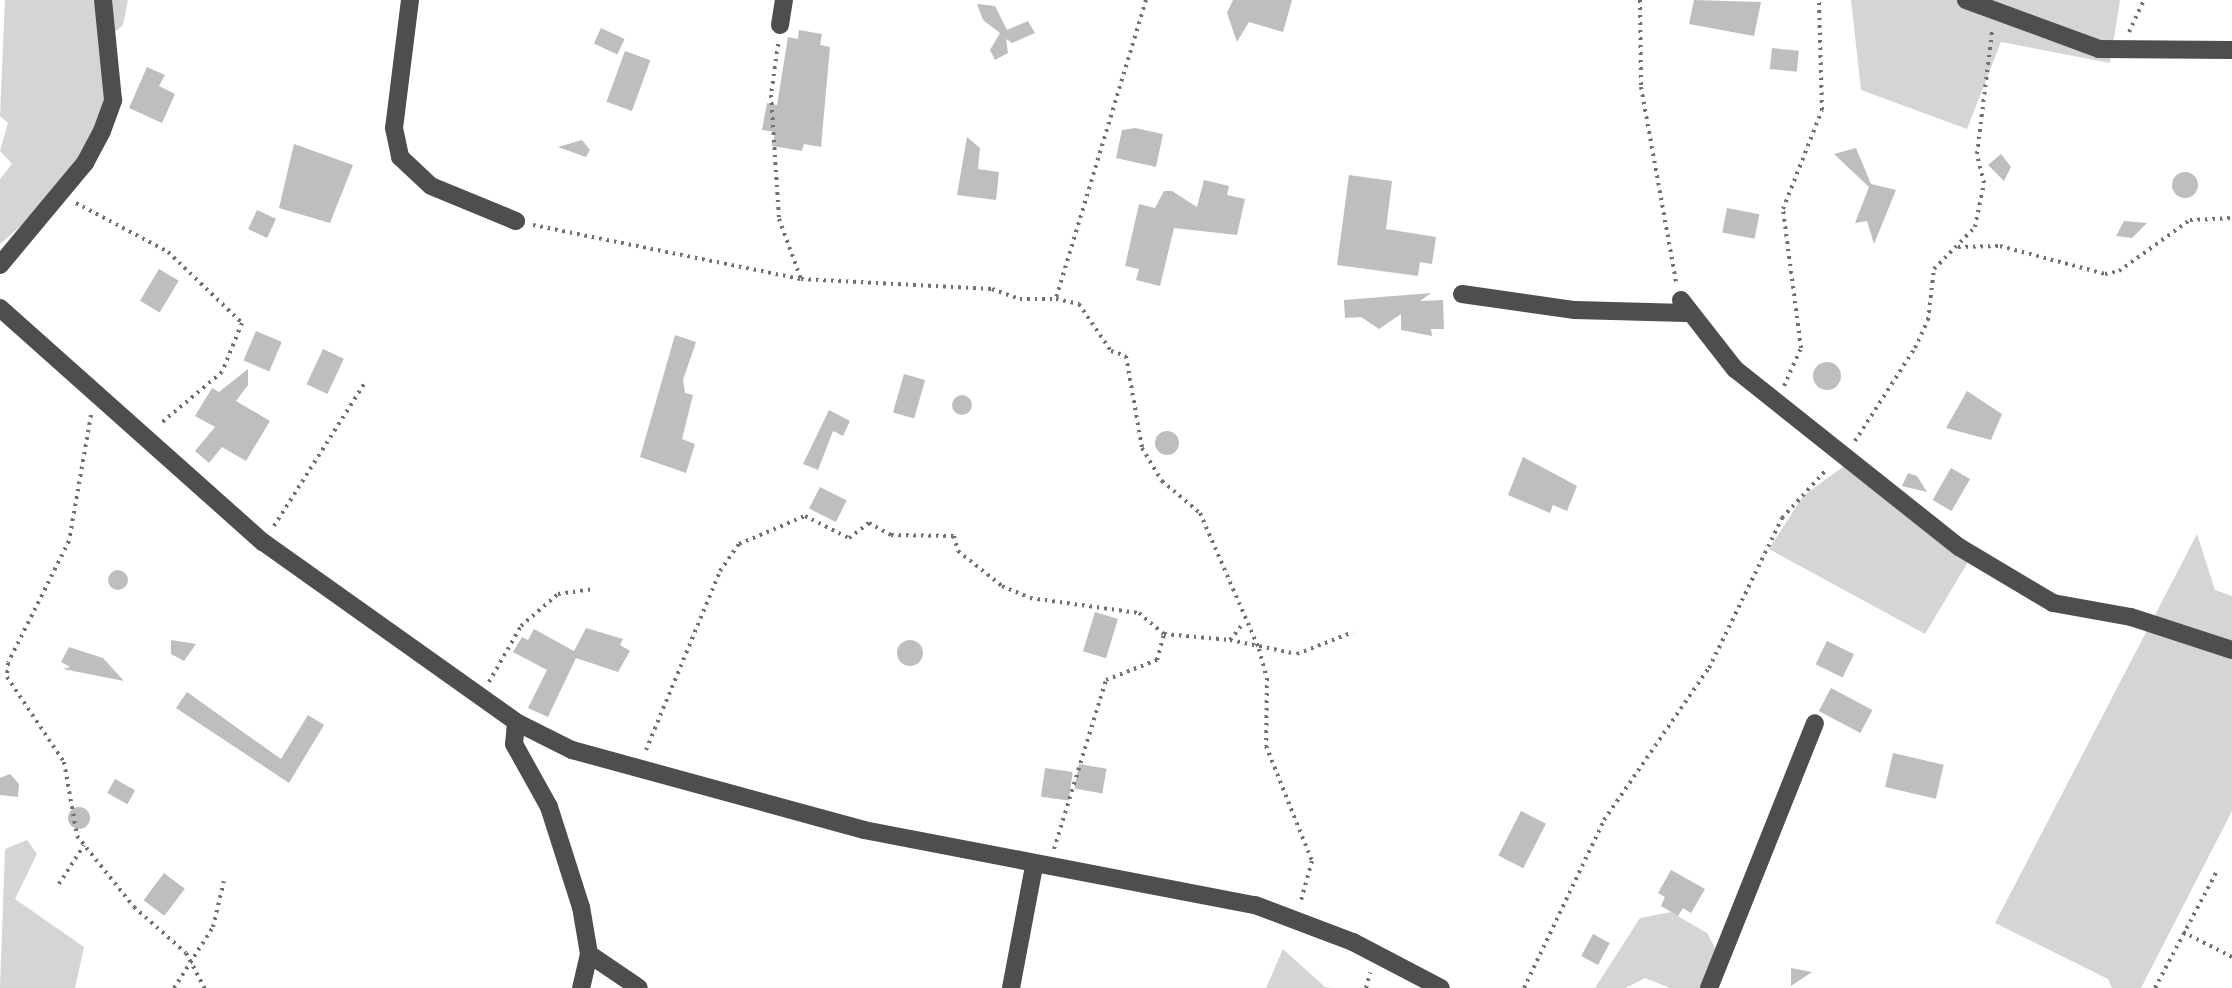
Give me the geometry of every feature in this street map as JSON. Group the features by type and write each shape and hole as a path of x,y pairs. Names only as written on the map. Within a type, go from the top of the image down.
{"street":[{"path":"0,266 86,163 112,100 104,0"},
{"path":"410,0 394,128 400,157 431,186 516,221"},
{"path":"780,25 784,0"},
{"path":"1966,0 2061,40 2120,49 2232,50"},
{"path":"1462,294 1575,310 1683,307 1712,347 1772,402 1959,547 2053,603 2131,617 2232,650"},
{"path":"0,308 263,542 516,722 572,750 638,770 1041,867 1297,918 1441,988"},
{"path":"516,722 514,744 563,841 589,954 581,988"},
{"path":"1709,988 1815,723"},
{"path":"1011,988 1041,867"},
{"path":"589,954 640,988"}],"path":[{"path":"1056,299 1146,0"},
{"path":"1640,0 1641,87 1683,307"},
{"path":"1772,402 1796,369 1801,348 1783,208 1822,110 1819,0"},
{"path":"2120,49 2144,0"},
{"path":"1524,988 1604,820 1708,668 1782,518 1877,414 1928,320 1934,269 1975,227 1984,183 1977,154 1995,12"},
{"path":"780,25 771,95 780,219 801,280"},
{"path":"58,194 168,252 242,323 222,372 145,437"},
{"path":"1958,247 2000,246 2105,274 2119,271 2190,220 2232,218"},
{"path":"516,221 801,280 992,289 1020,299 1056,299 1079,304 1111,351 1126,356 1142,448 1162,481 1200,513 1243,624 1259,649 1267,678 1266,746 1312,862 1297,918"},
{"path":"263,542 364,384"},
{"path":"93,390 69,540 4,677 64,762 84,845 193,966 205,988"},
{"path":"638,770 720,571 739,544 804,516 849,538 869,523 891,535 954,536 958,550 1002,586 1030,598 1138,613 1164,634 1230,640 1296,654 1353,632"},
{"path":"481,696 521,626 558,594 594,589"},
{"path":"1230,640 1243,624"},
{"path":"1041,867 1106,680 1157,660 1164,634"},
{"path":"59,884 84,845"},
{"path":"2155,988 2217,871"},
{"path":"174,988 193,966 213,927 224,881"},
{"path":"2182,932 2232,958"}],"shaded area":[{"path":"5,0 128,0 123,25 102,43 104,109 79,156 30,218 0,244 0,179 12,164 0,151 8,123 0,116"},
{"path":"1851,0 2120,0 2110,63 2001,42 1967,129 1861,90"},
{"path":"1844,466 1968,562 1925,634 1769,549 1803,496"},
{"path":"2197,534 2215,590 2232,596 2232,811 2141,988 2112,988 2108,979 1995,923"},
{"path":"27,840 37,854 15,899 84,947 75,988 0,988 5,849"},
{"path":"1671,912 1707,933 1719,955 1708,988 1670,988 1645,978 1626,988 1595,988 1640,918"},
{"path":"1283,949 1325,987 1333,988 1266,988"}],"building":[{"path":"1233,0 1292,0 1283,32 1249,22 1237,42 1227,13"},
{"path":"1694,0 1761,2 1754,36 1689,24"},
{"path":"977,4 995,6 1007,30 1028,21 1035,33 1012,43 1006,39 1008,53 995,60 990,50 1000,33 983,20"},
{"path":"601,28 625,39 617,54 594,43"},
{"path":"799,30 822,34 820,45 830,47 821,147 804,144 802,151 772,146 775,132 762,130 767,103 777,105 788,37 798,39"},
{"path":"1772,48 1799,51 1797,72 1770,69"},
{"path":"625,51 650,60 632,111 607,102"},
{"path":"147,67 165,75 159,86 175,94 162,123 129,108"},
{"path":"1135,128 1163,134 1156,167 1116,158 1122,130"},
{"path":"967,137 980,148 978,169 999,172 996,200 957,195"},
{"path":"582,140 590,150 586,157 558,147"},
{"path":"294,144 353,165 330,223 279,208"},
{"path":"1856,148 1871,184 1896,190 1874,244 1867,221 1855,223 1869,187 1834,154"},
{"path":"2001,154 2011,167 2004,181 1988,165"},
{"path":"2185,172 2194,176 2198,185 2194,194 2185,198 2176,194 2172,185 2176,176"},
{"path":"1349,175 1392,181 1386,229 1436,237 1432,264 1420,262 1418,276 1337,265"},
{"path":"1204,180 1229,186 1227,195 1245,199 1237,235 1174,228 1160,286 1136,280 1139,269 1125,266 1139,204 1155,208 1164,191 1172,191 1197,207"},
{"path":"1727,208 1759,214 1755,239 1722,233"},
{"path":"257,210 276,219 267,238 248,229"},
{"path":"2124,221 2147,223 2132,238 2116,236"},
{"path":"159,269 179,281 160,313 140,301"},
{"path":"1431,293 1420,301 1443,300 1444,329 1431,329 1432,336 1401,330 1401,314 1379,329 1361,317 1345,318 1344,300"},
{"path":"256,331 282,342 269,371 243,360"},
{"path":"675,335 696,342 683,380 685,393 693,395 682,439 695,444 686,473 640,457"},
{"path":"323,349 344,359 327,394 307,384"},
{"path":"1827,362 1837,366 1841,376 1837,386 1827,390 1817,386 1813,376 1817,366"},
{"path":"248,369 248,385 236,401 270,421 246,461 222,447 209,463 195,451 215,427 195,416 212,388 219,392"},
{"path":"904,374 925,380 914,419 893,412"},
{"path":"1967,391 2002,414 1991,440 1946,428"},
{"path":"962,395 972,405 962,415 952,405"},
{"path":"829,410 850,421 843,436 833,431 818,470 803,464"},
{"path":"1167,431 1179,443 1167,455 1155,443"},
{"path":"1523,457 1577,486 1567,511 1553,505 1550,513 1508,495"},
{"path":"1951,468 1970,479 1952,511 1932,500"},
{"path":"1908,473 1917,476 1927,492 1902,486"},
{"path":"820,487 847,501 836,522 809,508"},
{"path":"118,570 128,580 118,590 108,580"},
{"path":"1095,612 1118,619 1106,658 1083,651"},
{"path":"586,628 623,639 620,645 630,651 618,672 576,658 548,717 528,708 547,670 513,652 522,637 528,640 534,629 574,651"},
{"path":"171,640 196,644 184,661 171,654"},
{"path":"910,640 919,644 923,653 919,662 910,666 901,662 897,653 901,644"},
{"path":"1827,641 1854,654 1843,678 1816,664"},
{"path":"69,647 103,658 124,681 63,669 70,667 61,662"},
{"path":"1831,688 1872,710 1860,733 1819,711"},
{"path":"187,692 281,759 308,715 324,725 289,783 176,708"},
{"path":"1893,753 1944,765 1936,799 1885,787"},
{"path":"1079,764 1107,769 1102,793 1075,789"},
{"path":"1045,768 1073,772 1069,801 1041,797"},
{"path":"10,774 19,784 18,797 0,795 0,778"},
{"path":"115,779 135,790 127,804 107,793"},
{"path":"79,807 90,818 79,829 68,818"},
{"path":"1521,811 1546,824 1523,868 1498,856"},
{"path":"1671,870 1705,889 1691,913 1683,908 1678,916 1661,906 1665,897 1658,893"},
{"path":"164,873 185,889 164,916 144,900"},
{"path":"1593,934 1610,943 1598,965 1581,956"},
{"path":"1791,968 1812,972 1791,986"}]}
